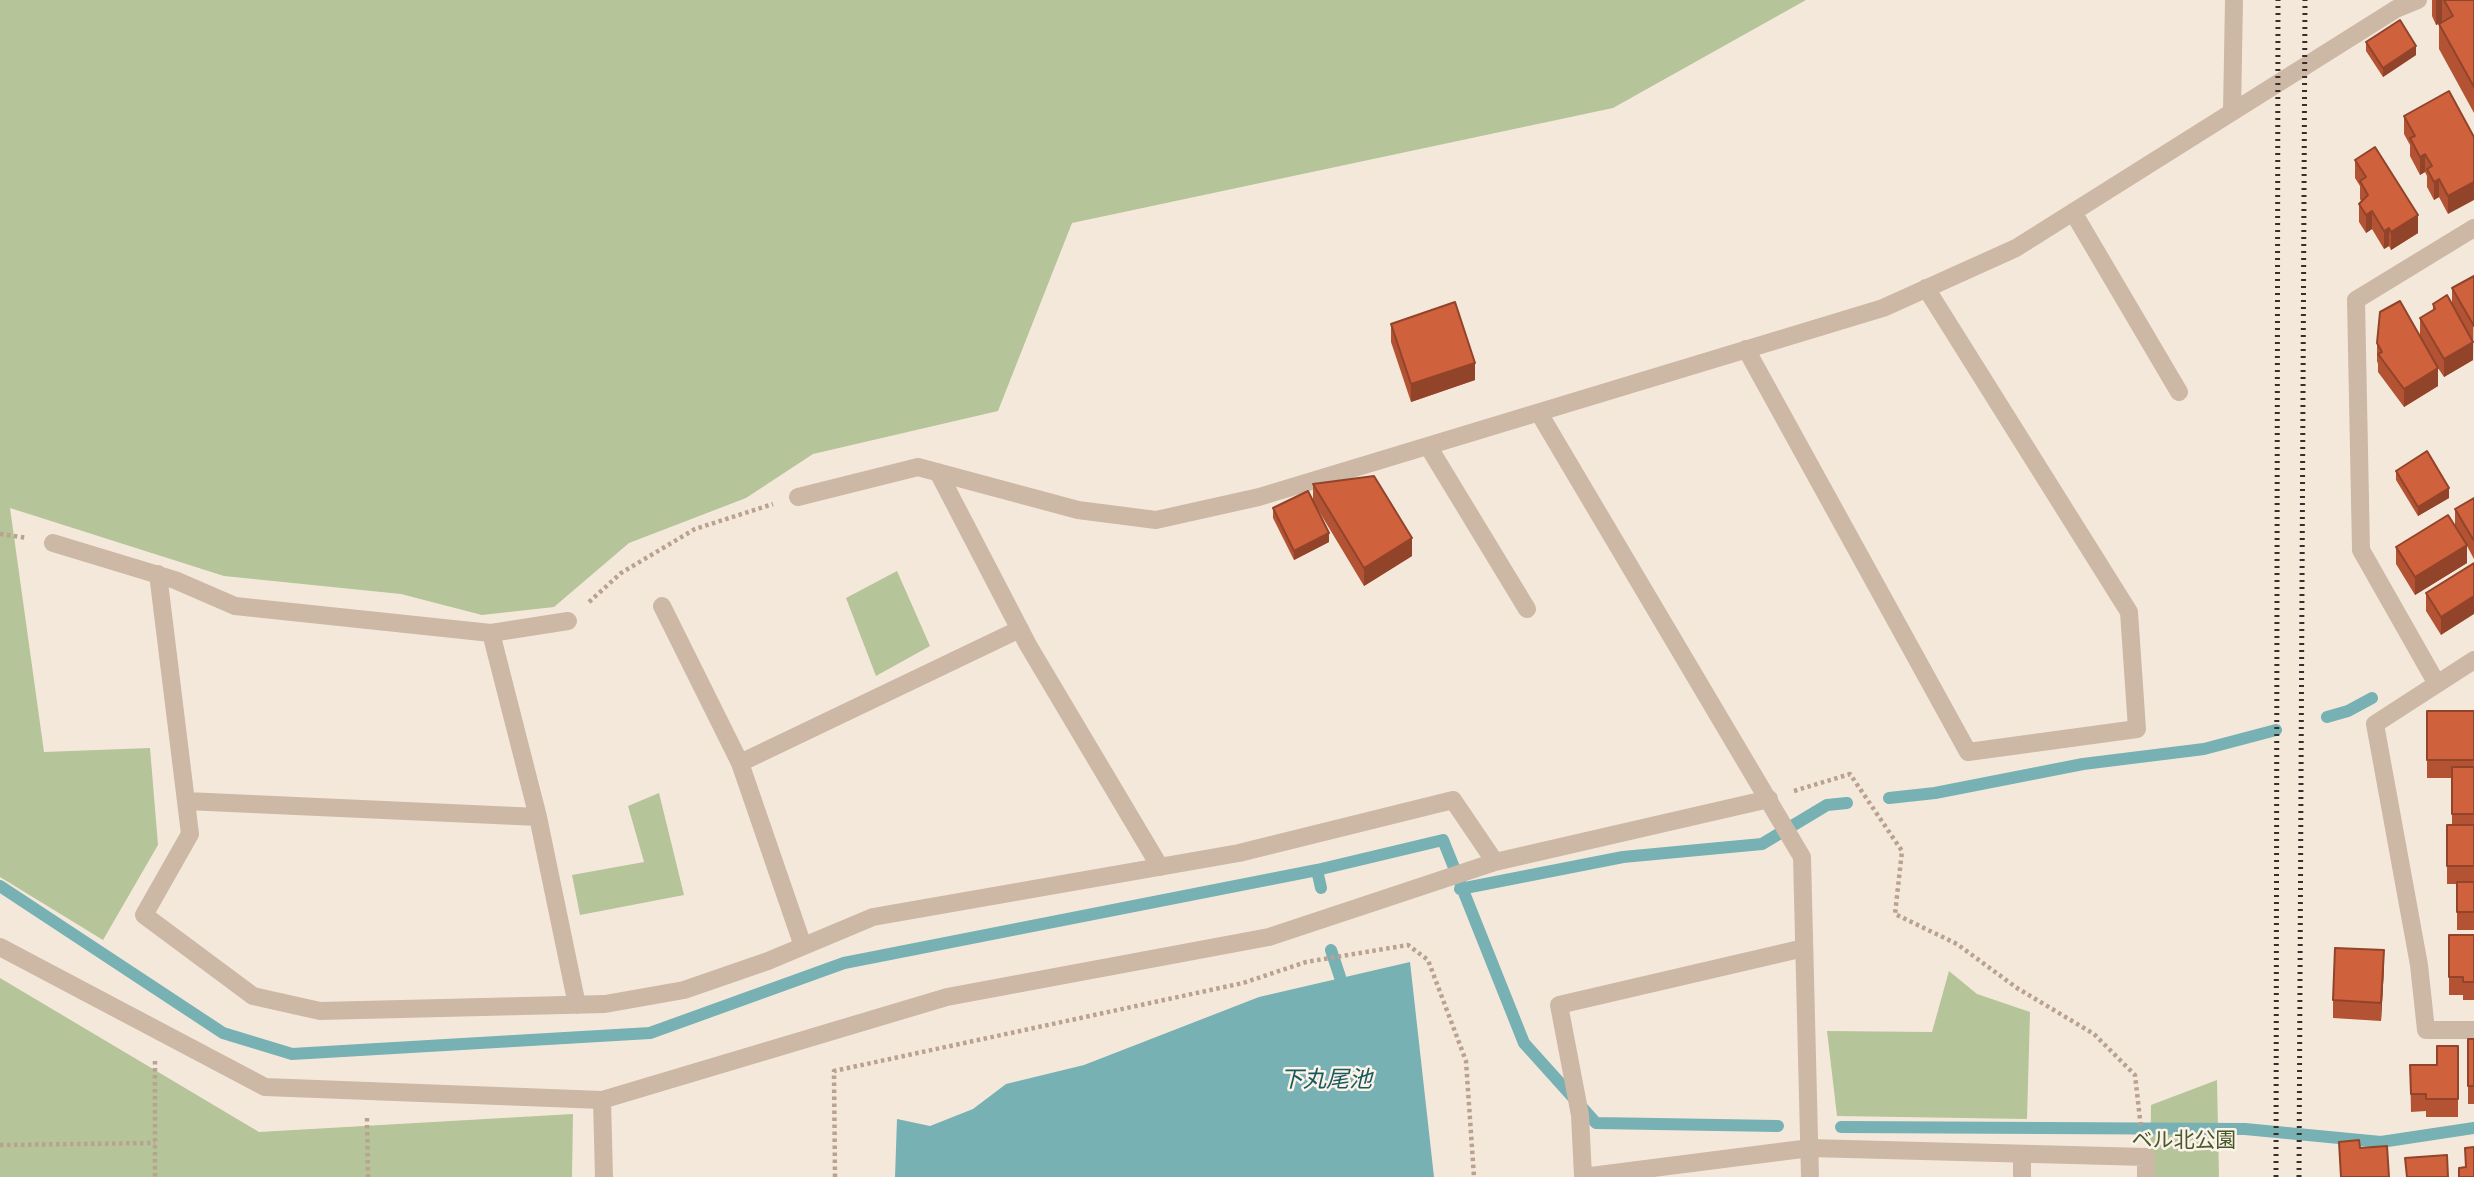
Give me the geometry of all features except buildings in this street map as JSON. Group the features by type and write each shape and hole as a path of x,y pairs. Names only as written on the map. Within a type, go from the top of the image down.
{"street":[{"path":"2232,112 2234,0"},
{"path":"798,497 918,467 1078,510 1156,520 1259,497 1883,308 2016,248 2396,9 2418,0"},
{"path":"2073,212 2179,392"},
{"path":"2437,684 2361,550 2356,300 2474,228"},
{"path":"1746,349 1968,752 2137,729 2129,612 1926,288"},
{"path":"1539,412 1800,854 1810,1177"},
{"path":"1428,446 1527,609"},
{"path":"938,472 1020,629 1160,867"},
{"path":"53,543 158,574 235,606 491,633 568,621"},
{"path":"158,574 190,834 144,915 253,996 320,1011 605,1004 684,990 873,917 1238,853 1453,800 1495,862"},
{"path":"662,606 740,763 803,946"},
{"path":"740,763 1020,629"},
{"path":"491,633 538,817 576,1005"},
{"path":"2474,660 2375,724 2418,965 2426,1030 2474,1030"},
{"path":"186,801 538,817"},
{"path":"0,947 265,1087 602,1100 947,997 1269,937 1495,862 1772,804"},
{"path":"1804,948 1559,1005 1580,1115 1583,1176 1810,1148 2146,1157 2146,1177"},
{"path":"602,1100 604,1177"},
{"path":"2022,1154 2022,1177"}],"path":[{"path":"568,621 621,573 695,529 798,497"},
{"path":"1772,804 1850,774 1902,851 1895,914 1957,944 2017,988 2094,1034 2135,1075 2141,1129"},
{"path":"835,1177 834,1071 1243,983 1306,962 1408,945 1428,960 1466,1061 1474,1177"},
{"path":"155,1028 155,1177"},
{"path":"367,1091 368,1177"},
{"path":"0,1145 155,1143"}],"green space":[{"path":"0,0 1806,0 1613,108 1072,223 998,411 813,454 746,498 629,543 554,607 482,615 401,594 224,576 10,508 44,752 150,748 158,845 103,940 0,877"},
{"path":"897,571 930,646 876,676 846,598"},
{"path":"659,793 684,895 580,915 572,875 644,862 628,806"},
{"path":"1949,971 1977,994 2030,1012 2027,1119 1837,1116 1827,1031 1932,1032"},
{"path":"0,978 259,1132 573,1114 572,1177 0,1177"},
{"name":"ベル北公園","path":"2217,1080 2219,1177 2150,1177 2151,1105"}],"water":[{"name":"下丸尾池","path":"1410,962 1434,1177 895,1177 897,1119 930,1126 973,1109 1006,1084 1084,1065 1259,997"}],"waterway":[{"path":"2327,717 2348,711 2372,698"},
{"path":"1889,798 1935,793 2083,764 2204,749 2276,730"},
{"path":"1460,889 1623,857 1762,844 1827,805 1847,803"},
{"path":"0,886 223,1033 292,1054 650,1033 844,963 1317,870 1443,840 1524,1043 1596,1123 1778,1126"},
{"path":"1317,870 1321,888"},
{"path":"1331,950 1340,977"},
{"path":"1841,1127 2245,1129 2381,1142 2474,1128"}],"railway":[{"path":"2276,1177 2278,0"},
{"path":"2299,1177 2305,0"}]}
